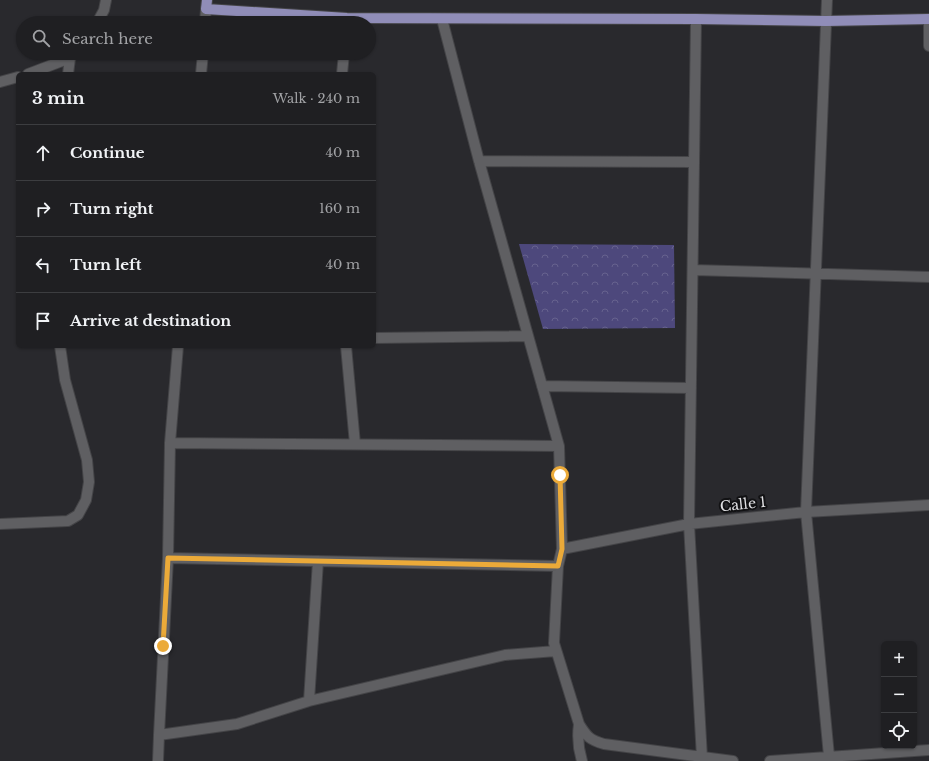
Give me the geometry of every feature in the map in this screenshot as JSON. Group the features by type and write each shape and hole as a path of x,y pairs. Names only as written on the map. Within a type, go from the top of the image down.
{"main road":[{"path":"207,4 312,16"},
{"path":"376,20 696,18 826,21 929,19"}],"street":[{"path":"101,16 104,10 106,0"},
{"path":"827,0 806,512 829,756"},
{"path":"206,16 207,4"},
{"path":"696,18 689,524 702,758"},
{"path":"442,19 479,161 559,446 562,549 558,566 554,643 579,724 586,735 594,741 604,744 733,761"},
{"path":"929,19 929,46"},
{"path":"33,72 62,60"},
{"path":"68,72 71,60"},
{"path":"201,72 202,60"},
{"path":"342,72 343,60"},
{"path":"0,82 16,78"},
{"path":"479,161 694,162"},
{"path":"693,270 929,277"},
{"path":"376,338 528,336"},
{"path":"0,524 68,521 78,515 86,500 89,482 87,460 65,380 60,348"},
{"path":"158,761 168,558 170,443 178,348"},
{"path":"346,348 355,444"},
{"path":"542,386 691,388"},
{"path":"170,443 559,446"},
{"name":"Calle 1","path":"562,549 689,524 806,512 929,505"},
{"path":"168,558 558,566"},
{"path":"309,701 318,561"},
{"path":"159,735 237,724 309,701 505,654 556,651"},
{"path":"579,724 577,737 582,761"},
{"path":"770,761 929,750"}],"green space":[{"path":"519,244 674,245 675,328 543,329"}],"route":[{"path":"163,646 168,558 558,566 562,549 560,475"}]}
